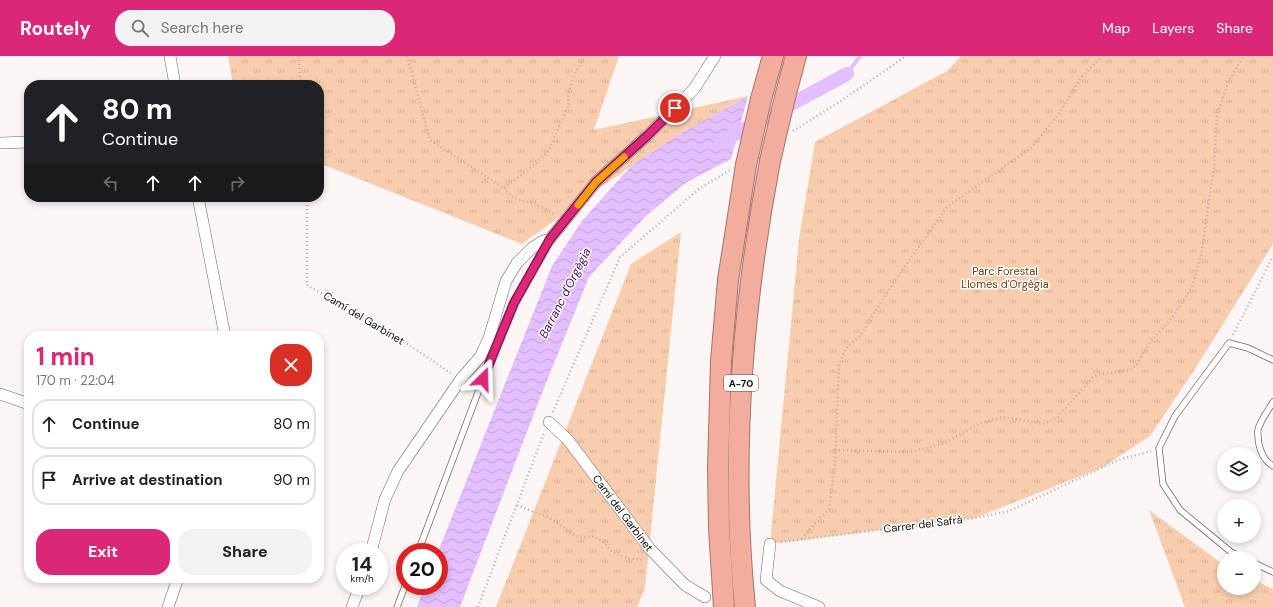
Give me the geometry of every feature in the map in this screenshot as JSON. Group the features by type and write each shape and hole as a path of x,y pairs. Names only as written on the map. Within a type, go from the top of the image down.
{"highway":[{"name":"A-70","path":"724,607 719,528 718,468 721,361 728,280 740,167 761,99 772,56"},
{"name":"A-70","path":"745,607 740,557 739,508 739,410 744,349 751,278 759,220 770,161 796,56"}],"street":[{"path":"170,56 174,80"},
{"path":"373,543 385,498 398,471 460,379 480,357 489,338 506,281 517,263 540,242 550,239 596,182 647,136 694,89 715,56"},
{"path":"0,143 24,142"},
{"path":"199,202 224,331"},
{"path":"0,394 24,402"},
{"name":"Camí del Garbinet","path":"548,422 568,440 650,549 685,585 704,597"},
{"path":"770,544 766,580 780,591 819,607"},
{"path":"168,607 176,583"},
{"path":"352,607 357,595"}],"lane":[{"path":"421,543 483,379 514,303 550,239"},
{"path":"1230,551 1180,510 1163,484 1159,448 1174,416 1229,343 1248,348 1273,360"},
{"path":"1273,402 1258,429 1259,448 1268,463 1273,466"},
{"path":"1261,566 1273,572"},
{"path":"398,607 402,595"}],"path":[{"path":"298,56 300,80"},
{"path":"407,56 430,140 504,188 513,198 547,209 565,222"},
{"path":"504,188 526,172 548,152 569,103 567,98 572,82 585,56"},
{"path":"787,135 841,101 906,56"},
{"path":"802,540 815,523 829,509 835,450 839,365 846,348 860,336 893,283 947,207 1031,148 1058,115 1081,78 1102,56"},
{"path":"835,450 910,452 942,444 981,423 1004,417 1043,424 1057,418 1092,378 1100,374 1130,370 1137,364 1150,342 1172,318 1192,287 1201,256 1214,166 1217,114 1229,80 1244,56"},
{"path":"478,607 548,422 620,257 699,189 740,167"},
{"name":"Camí del Garbinet","path":"307,202 307,284 409,345 460,379"},
{"path":"1229,343 1273,256"},
{"name":"Carrer del Safrà","path":"770,544 975,518 1009,511 1118,460 1159,448"},
{"path":"517,504 550,518 580,538 592,536 604,542 612,552 619,555 630,559 638,559 666,566"}],"green space":[{"path":"228,56 619,56 594,130 748,96 681,133 631,166 522,244 324,165 324,80 232,80"},
{"name":"Parc Forestal Llomes d'Orgègia","path":"961,56 1273,56 1273,244 1195,369 1150,436 1103,467 975,518 770,544 799,239 815,142 947,71"},
{"path":"681,232 645,588 637,607 496,607 631,264"},
{"path":"1149,510 1217,560 1217,595 1261,595 1261,583 1273,589 1273,607 1185,607"}],"water":[{"path":"748,96 731,159 687,182 645,217 589,277 540,398 460,607 417,607 422,595 448,595 448,543 442,543 552,266 582,221 631,166 681,133"}],"waterway":[{"name":"Barranc d'Orgègia","path":"847,74 860,56"},
{"name":"Barranc d'Orgègia","path":"721,142 847,74"}],"slow traffic":[{"path":"578,205 596,182 624,157"}],"route":[{"path":"483,379 514,303 550,239 596,182 647,136 675,108"}]}
